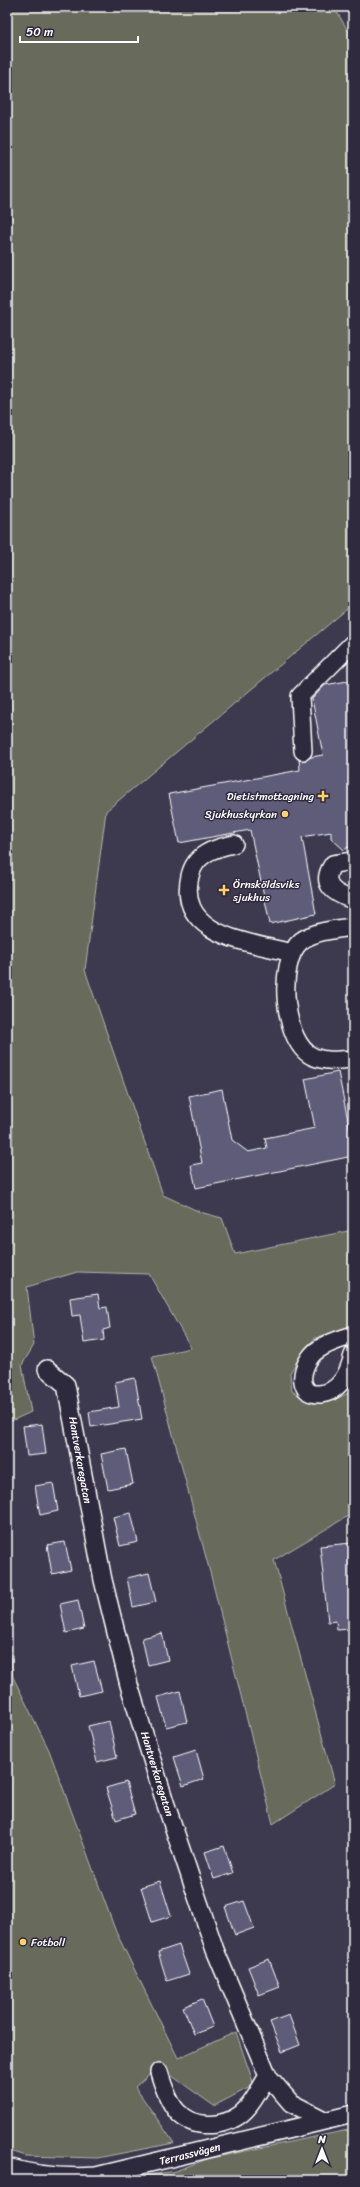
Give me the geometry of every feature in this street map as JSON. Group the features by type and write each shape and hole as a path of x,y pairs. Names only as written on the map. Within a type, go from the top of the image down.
{"street":[{"path":"303,751 300,696 353,643"},
{"path":"234,844 208,852 199,858 192,868 188,896 192,907 202,922 221,934 292,953"},
{"path":"353,861 333,864 329,870 328,881 334,892 353,900"},
{"path":"353,927 311,935 301,941 292,953 286,979 290,1018 296,1039 304,1050 313,1057 329,1061 353,1059"},
{"path":"353,1335 318,1350 310,1357 303,1375 304,1383 308,1391 315,1394 328,1393 341,1384 350,1367 353,1355"},
{"name":"Hantverkaregatan","path":"47,1369 66,1385 103,1580 129,1685 163,1795 215,1950 268,2076 291,2103 324,2120"},
{"path":"159,2072 166,2095 181,2117 202,2126 230,2122 248,2108 268,2076"},
{"path":"324,2120 353,2114"},
{"name":"Terrassvägen","path":"7,2167 25,2172 66,2178 96,2176 324,2120"}],"green space":[{"path":"7,7 334,7 353,39 353,604 106,811 85,970 163,1195 200,1212 222,1218 235,1254 353,1230 353,1326 315,1338 301,1354 290,1373 292,1391 309,1401 316,1403 328,1402 352,1391 353,1513 274,1560 335,1784 273,1824 211,1576 152,1356 191,1348 149,1274 77,1272 27,1287 34,1345 22,1365 31,1412 7,1423"},
{"path":"7,1618 13,1677 49,1750 116,1932 178,2058 236,2032 254,2085 214,2106 158,2066 135,2087 174,2143 97,2158 26,2156 7,2150"},
{"path":"353,2129 353,2180 120,2180 175,2171 207,2159"}],"building":[{"path":"353,680 353,848 348,847 344,850 331,838 331,832 302,837 316,914 270,924 250,830 179,843 169,794 300,770 299,760 304,761 311,757 323,755 312,699 325,685"},
{"path":"338,1072 350,1130 353,1129 353,1156 196,1188 191,1165 202,1163 189,1096 222,1089 232,1140 248,1152 267,1148 265,1138 315,1128 305,1079"},
{"path":"98,1294 100,1308 107,1307 110,1328 103,1330 104,1340 84,1343 80,1315 72,1316 70,1298"},
{"path":"135,1378 142,1419 91,1427 89,1412 119,1407 115,1382"},
{"path":"42,1424 46,1454 27,1456 23,1426"},
{"path":"126,1449 133,1484 108,1489 101,1454"},
{"path":"53,1483 58,1511 40,1515 35,1486"},
{"path":"131,1513 138,1542 120,1546 113,1517"},
{"path":"65,1542 71,1570 52,1574 47,1545"},
{"path":"352,1543 353,1620 350,1620 351,1629 337,1630 336,1621 328,1622 320,1546"},
{"path":"149,1573 156,1602 133,1607 127,1578"},
{"path":"78,1600 84,1629 66,1633 60,1604"},
{"path":"162,1633 168,1660 148,1665 142,1638"},
{"path":"94,1661 102,1691 79,1696 72,1666"},
{"path":"180,1691 187,1722 166,1727 158,1697"},
{"path":"109,1721 117,1757 97,1762 88,1726"},
{"path":"196,1750 204,1779 183,1786 174,1757"},
{"path":"126,1782 135,1814 116,1820 106,1788"},
{"path":"224,1846 233,1873 214,1879 205,1852"},
{"path":"160,1881 171,1916 152,1922 141,1887"},
{"path":"244,1901 254,1928 235,1935 225,1907"},
{"path":"179,1945 189,1974 167,1981 158,1952"},
{"path":"269,1959 280,1987 259,1995 248,1967"},
{"path":"202,1999 213,2027 194,2034 183,2007"},
{"path":"289,2015 300,2045 282,2052 270,2022"}],"place":[{"name":"Dietistmottagning","path":"323,796"},
{"name":"Sjukhuskyrkan","path":"285,814"},
{"name":"Örnsköldsviks sjukhus","path":"224,890"},
{"name":"Fotboll","path":"23,1942"}]}
